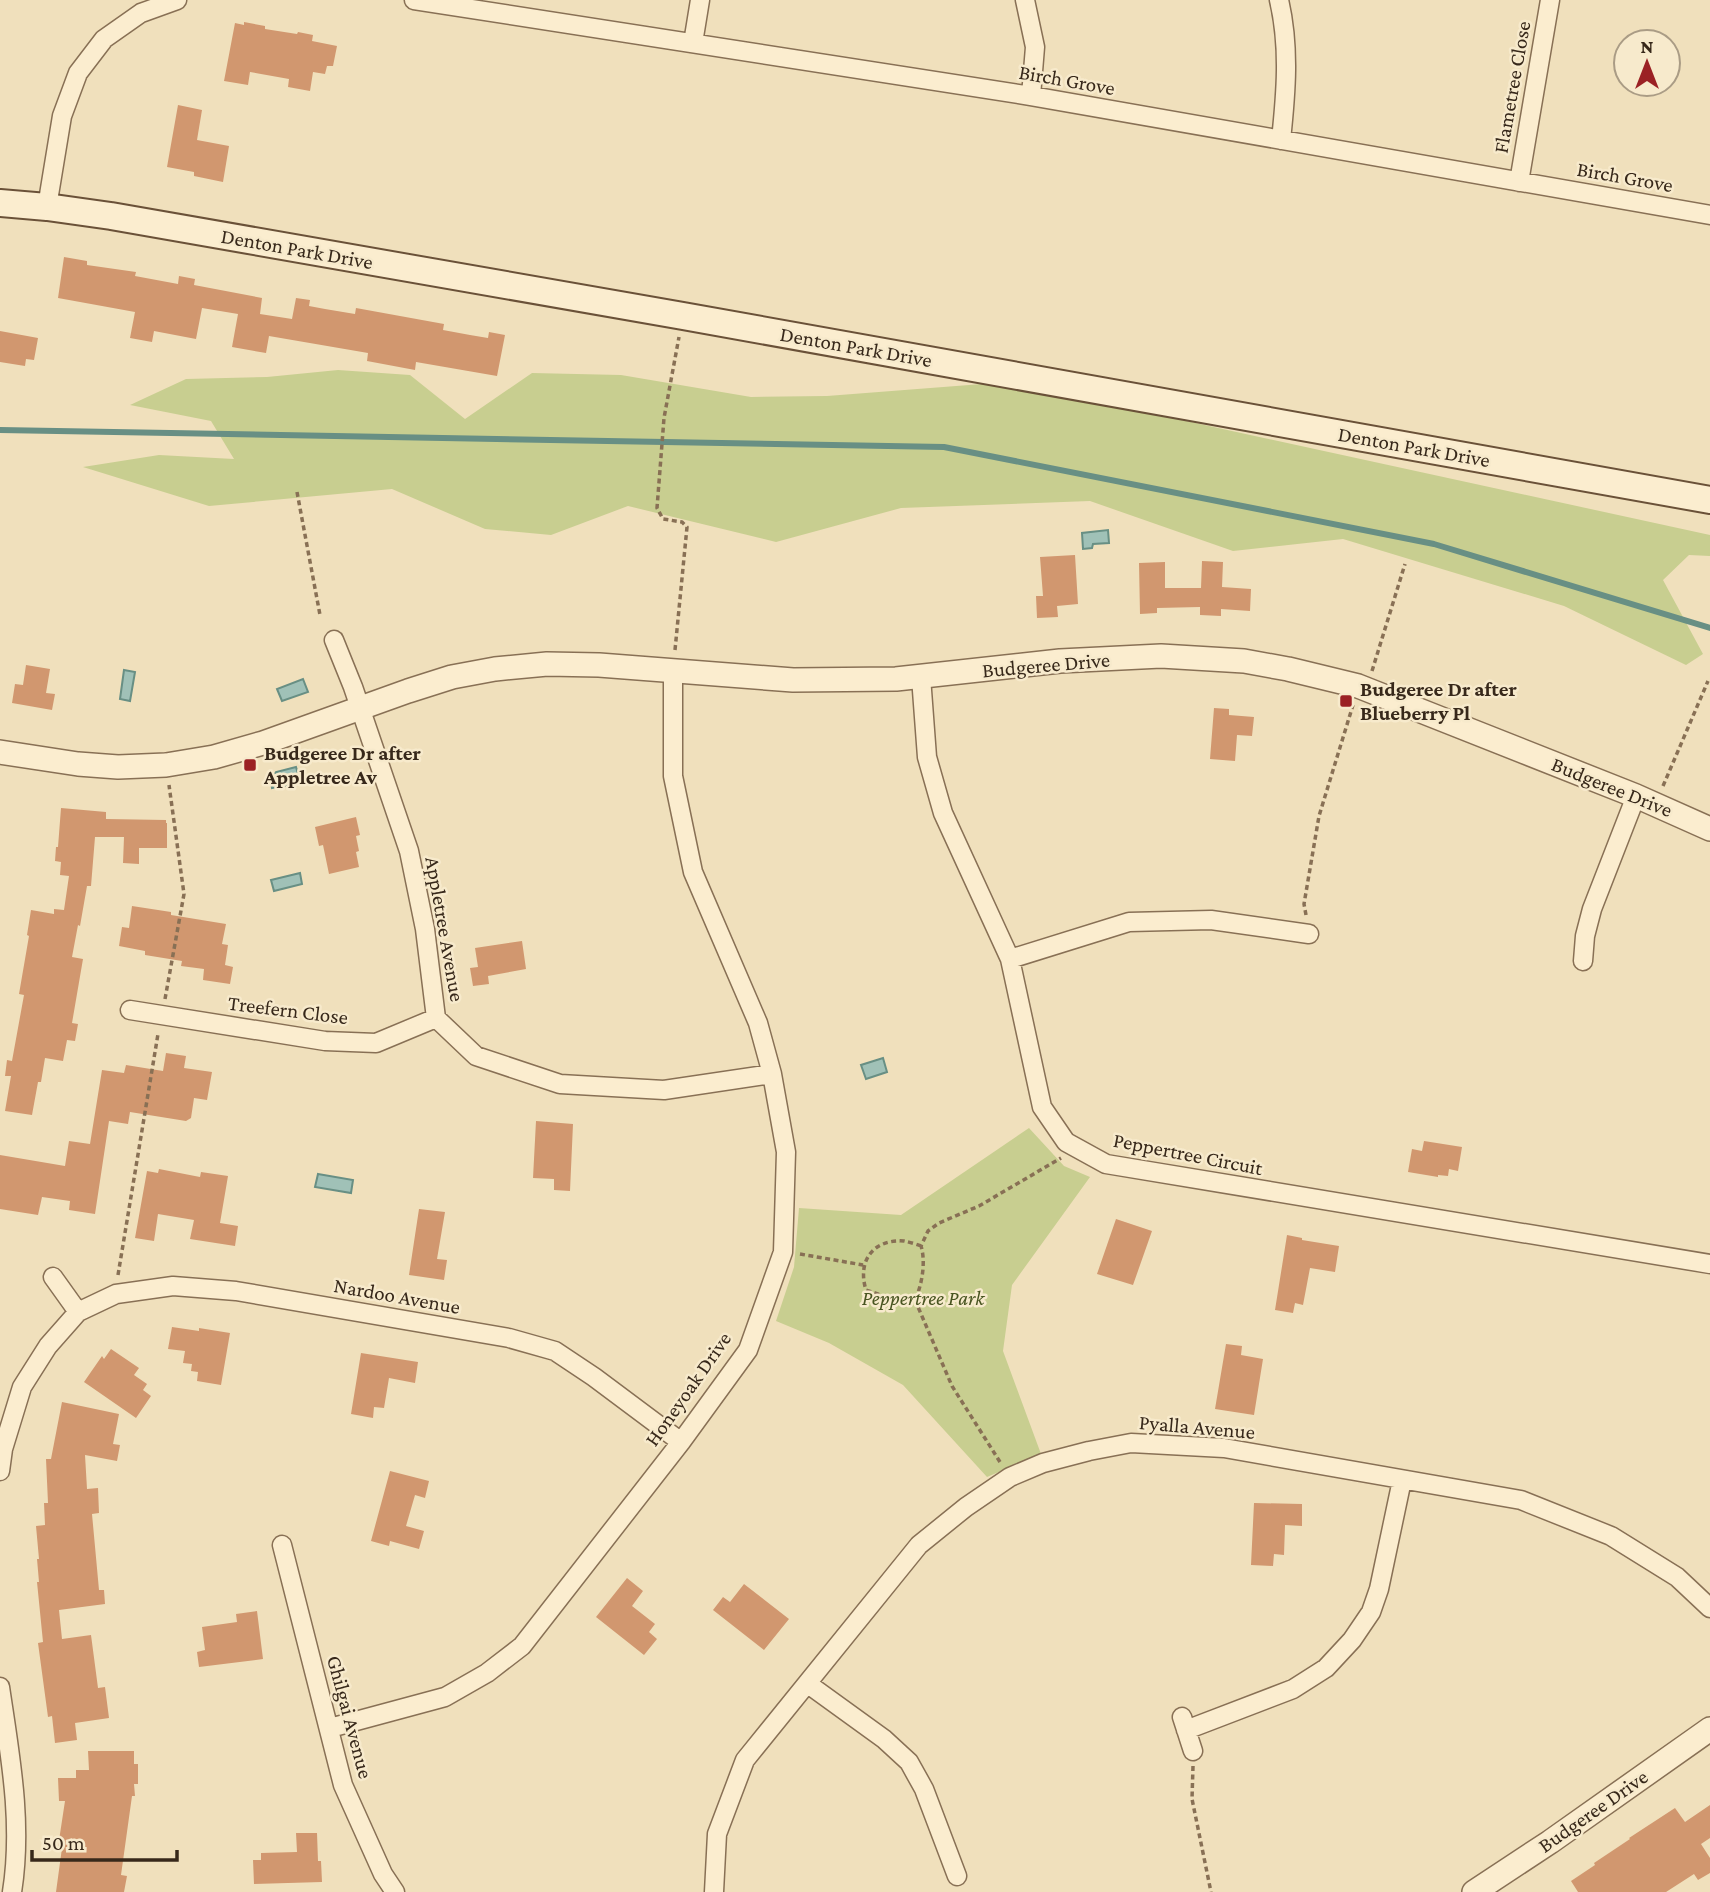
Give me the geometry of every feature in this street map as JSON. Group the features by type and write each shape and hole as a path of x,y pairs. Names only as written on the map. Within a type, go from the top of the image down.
{"main road":[{"name":"Denton Park Drive","path":"0,203 111,216 1710,500"}],"street":[{"path":"47,207 62,117 78,73 104,39 141,13 177,0"},
{"name":"Birch Grove","path":"414,0 1031,96 1710,215"},
{"path":"693,43 700,0"},
{"path":"1026,0 1035,47 1031,96"},
{"path":"1279,0 1287,52 1286,100 1281,140"},
{"name":"Flametree Close","path":"1519,182 1550,0"},
{"path":"334,640 359,709"},
{"name":"Budgeree Drive","path":"0,752 78,764 118,767 166,765 214,757 263,743 452,677 547,664 599,665 674,661 793,680 921,677 1060,661 1161,656 1244,661 1362,688 1645,800 1710,829"},
{"name":"Honeyoak Drive","path":"330,1728 445,1697 487,1673 522,1646 681,1442 748,1350 783,1252 786,1152 772,1074 758,1023 693,872 673,776 674,661"},
{"name":"Peppertree Circuit","path":"921,677 927,757 943,813 1010,958 1042,1107 1066,1142 1106,1164 1710,1264"},
{"name":"Appletree Avenue","path":"359,709 409,850 425,929 436,1018 476,1056 560,1084 664,1090 772,1074"},
{"path":"1583,961 1585,936 1592,909 1645,800"},
{"path":"1010,958 1129,922 1210,920 1309,933"},
{"name":"Treefern Close","path":"130,1010 325,1041 376,1042 436,1018"},
{"path":"53,1276 78,1312"},
{"name":"Nardoo Avenue","path":"0,1471 3,1449 22,1387 48,1346 78,1312 116,1294 173,1286 236,1291 509,1338 555,1350 681,1442"},
{"name":"Pyalla Avenue","path":"714,1892 717,1834 746,1760 919,1545 965,1507 1010,1477 1043,1463 1131,1443 1224,1448 1521,1500 1611,1535 1677,1577 1710,1608"},
{"path":"1194,1751 1184,1723 1293,1689 1326,1668 1352,1640 1371,1612 1402,1480"},
{"name":"Ghilgai Avenue","path":"282,1545 343,1785 383,1874 395,1892"},
{"path":"808,1684 884,1739 909,1762 924,1789 957,1876"},
{"path":"0,1686 16,1812 12,1892"},
{"name":"Budgeree Drive","path":"1474,1892 1571,1828 1710,1729"}],"path":[{"path":"674,661 687,527 682,522 663,519 657,509 664,418 683,316"},
{"path":"297,492 320,615"},
{"path":"1309,933 1304,904 1319,816 1405,564"},
{"path":"1645,800 1708,681"},
{"path":"116,1294 161,1015 184,894 166,765"},
{"path":"1010,1477 952,1386 915,1300 923,1269 921,1246 928,1231 939,1223 979,1206 1026,1177 1061,1160 1066,1142"},
{"path":"915,1300 884,1296 866,1290 862,1276 863,1265 869,1254 891,1242 905,1241 921,1246"},
{"path":"783,1252 863,1265"},
{"path":"1194,1751 1192,1799 1211,1892"}],"green space":[{"path":"338,370 410,375 465,419 532,373 621,375 751,397 827,396 982,384 1177,419 1710,535 1710,556 1689,555 1663,580 1703,654 1686,665 1564,606 1343,539 1233,551 1090,501 901,508 776,542 628,506 551,535 485,529 392,489 209,506 83,467 159,455 234,459 211,421 130,405 186,379 267,377"},
{"name":"Peppertree Park","path":"1029,1128 1064,1166 1090,1177 1012,1285 1003,1351 1041,1454 987,1477 903,1385 829,1343 776,1321 794,1267 799,1208 901,1215"}],"water":[{"path":"1108,530 1109,543 1093,544 1092,548 1083,549 1082,533"},
{"path":"124,670 135,672 130,701 120,699"},
{"path":"303,679 308,692 282,701 277,689"},
{"path":"296,767 298,774 292,784 272,788 271,781 276,772"},
{"path":"300,873 302,884 274,891 271,880"},
{"path":"883,1058 887,1072 866,1079 861,1065"},
{"path":"318,1174 353,1180 351,1193 315,1187"}],"building":[{"path":"244,22 265,26 265,29 313,35 312,41 337,46 333,66 327,66 325,74 313,72 310,91 288,87 289,79 250,72 248,85 224,81 235,23 244,25"},
{"path":"178,105 202,110 197,140 229,146 223,182 194,176 194,172 167,167"},
{"path":"64,257 87,261 87,265 136,272 135,276 178,284 179,276 195,279 194,285 262,298 260,314 292,319 296,298 310,300 309,306 325,309 355,314 356,308 444,324 443,330 470,335 488,338 489,332 505,335 497,376 416,362 415,370 367,361 368,353 269,336 266,353 232,347 238,314 202,308 196,339 154,331 152,342 130,338 135,312 58,298"},
{"path":"0,331 38,338 34,360 26,359 25,366 0,362"},
{"path":"1075,555 1078,604 1057,606 1058,617 1037,618 1036,596 1043,596 1040,557"},
{"path":"1202,561 1223,562 1222,587 1251,589 1250,611 1221,609 1221,616 1200,615 1200,607 1157,608 1157,613 1140,614 1139,563 1165,562 1165,588 1201,588"},
{"path":"26,665 50,669 46,693 55,694 52,710 12,703 15,684 23,685"},
{"path":"1214,708 1229,709 1229,715 1254,717 1252,736 1237,735 1235,761 1210,759"},
{"path":"61,808 106,812 106,819 166,820 167,848 139,848 139,864 123,863 124,837 95,837 91,886 87,886 72,957 83,959 72,1023 78,1024 75,1041 67,1040 63,1061 45,1058 32,1115 5,1111 11,1076 5,1076 7,1060 12,1061 24,995 19,994 31,910 54,914 54,909 64,910 69,876 60,875 61,862 55,861"},
{"path":"356,817 360,835 356,836 359,867 329,874 323,845 319,846 315,827"},
{"path":"132,906 226,924 222,944 228,945 225,965 233,967 230,984 203,980 204,969 181,966 182,961 145,955 145,951 119,946 122,927 129,928"},
{"path":"522,941 526,969 488,976 489,984 473,986 470,968 478,967 475,948"},
{"path":"166,1053 186,1056 184,1068 212,1072 207,1100 194,1098 191,1118 186,1121 130,1112 128,1124 109,1121 95,1214 69,1210 70,1201 42,1197 38,1215 0,1209 0,1155 65,1166 69,1141 90,1144 102,1070 124,1073 126,1065 163,1071"},
{"path":"536,1121 573,1124 570,1191 554,1190 554,1179 533,1178"},
{"path":"1424,1141 1462,1147 1458,1171 1449,1169 1448,1176 1438,1177 1408,1172 1412,1149 1422,1151"},
{"path":"159,1169 200,1177 201,1172 228,1176 220,1223 238,1226 235,1246 190,1239 194,1220 158,1214 154,1241 135,1238 147,1171 158,1173"},
{"path":"419,1209 445,1212 437,1259 447,1260 444,1280 409,1275"},
{"path":"1116,1219 1152,1231 1133,1285 1097,1274"},
{"path":"1287,1235 1339,1246 1335,1272 1310,1268 1303,1305 1295,1303 1293,1313 1275,1310"},
{"path":"172,1327 230,1333 221,1385 197,1381 198,1372 191,1371 192,1364 183,1363 185,1351 168,1349"},
{"path":"1226,1344 1242,1346 1241,1355 1263,1359 1254,1415 1215,1409"},
{"path":"111,1349 139,1368 134,1375 147,1384 143,1390 151,1396 136,1418 84,1382 102,1356 104,1359"},
{"path":"361,1353 418,1362 415,1383 389,1378 384,1408 374,1407 373,1418 351,1414"},
{"path":"62,1402 119,1414 113,1444 120,1445 117,1461 85,1455 87,1489 98,1488 99,1513 92,1514 99,1590 104,1590 105,1604 59,1610 62,1639 91,1635 98,1688 105,1687 109,1718 75,1723 77,1740 55,1743 52,1716 48,1717 38,1643 43,1642 37,1582 39,1559 36,1526 45,1525 44,1503 48,1503 46,1459 51,1459"},
{"path":"390,1471 429,1481 425,1498 415,1495 406,1526 424,1531 419,1549 390,1541 389,1546 371,1541"},
{"path":"1254,1503 1302,1504 1302,1526 1285,1525 1284,1555 1274,1554 1273,1566 1251,1565"},
{"path":"627,1578 643,1591 632,1606 655,1624 649,1632 657,1639 644,1655 596,1617"},
{"path":"744,1584 789,1619 764,1650 713,1610 723,1597 730,1602"},
{"path":"257,1611 263,1659 199,1667 197,1652 205,1650 202,1627 237,1622 236,1614"},
{"path":"88,1751 134,1751 134,1764 138,1764 138,1784 134,1784 135,1796 132,1796 121,1875 127,1876 124,1892 56,1892 62,1848 58,1847 65,1801 59,1801 58,1778 76,1778 76,1770 89,1770"},
{"path":"1710,1805 1710,1838 1701,1844 1710,1858 1710,1873 1698,1880 1694,1874 1666,1892 1578,1892 1571,1881 1675,1808 1685,1822"},
{"path":"296,1833 317,1833 322,1882 254,1884 253,1860 261,1860 261,1853 297,1852"}],"waterway":[{"path":"0,430 944,447 1434,544 1710,628"}],"place":[{"name":"Budgeree Dr after Blueberry Pl","path":"1346,701"},
{"name":"Budgeree Dr after Appletree Av","path":"250,765"}]}
